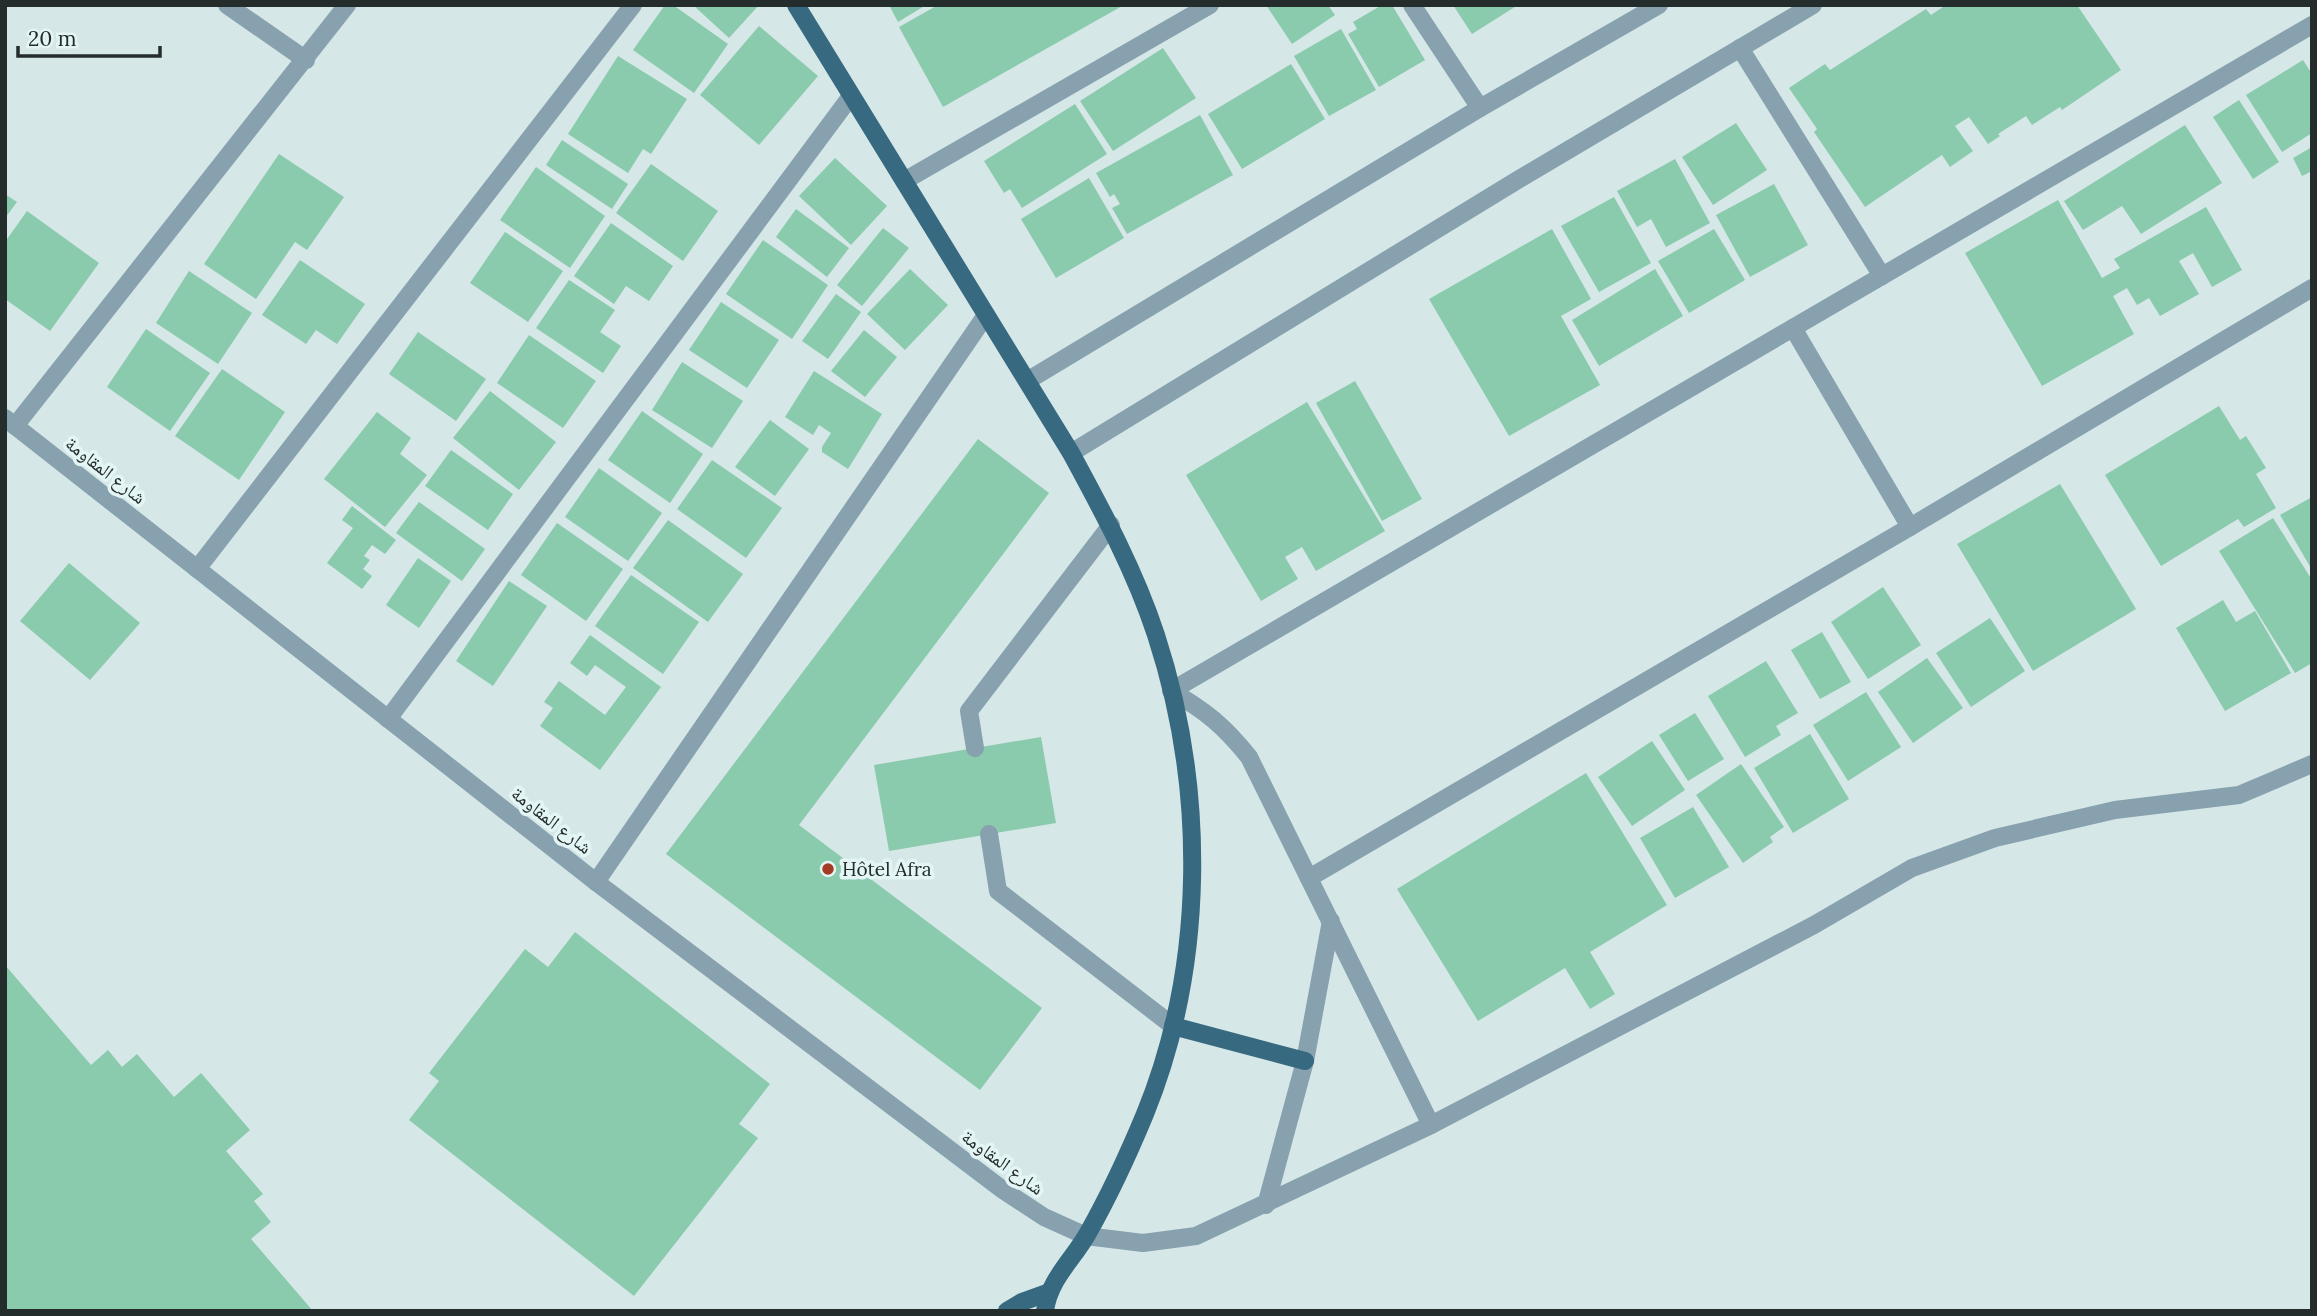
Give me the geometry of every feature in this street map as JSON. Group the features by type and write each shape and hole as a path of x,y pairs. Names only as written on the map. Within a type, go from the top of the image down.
{"main road":[{"path":"796,5 1071,453 1111,525 1148,614 1171,691 1184,757 1191,824 1192,892 1186,959 1173,1026 1151,1099 1122,1169 1046,1302 1022,1302 1007,1311"},
{"path":"1173,1026 1305,1061"}],"street":[{"path":"227,5 306,60"},
{"path":"10,422 306,60 347,5"},
{"path":"197,569 633,5"},
{"path":"904,181 1210,5"},
{"path":"1412,5 1480,108"},
{"path":"1027,381 1480,108 1659,5"},
{"path":"1071,453 1516,181 1812,5"},
{"path":"1171,691 2312,25"},
{"path":"1741,48 1882,276"},
{"path":"388,719 851,96"},
{"path":"1309,878 1910,527 2312,288"},
{"path":"596,882 986,315"},
{"path":"1793,328 1910,527"},
{"name":"شارع المقاومة","path":"10,422 596,882 1003,1190 1044,1217 1086,1236 1143,1243 1196,1236 1266,1205 1432,1125 1814,925 1912,868 1995,838 2088,816 2115,810 2239,795 2312,764"},
{"path":"975,748 969,711 1111,525"},
{"path":"1171,691 1201,708 1227,730 1249,757 1432,1125"},
{"path":"989,834 998,891 1173,1026"},
{"path":"1266,1205 1305,1061 1331,921"}],"building":[{"path":"665,5 673,5 728,44 694,93 633,50"},
{"path":"693,5 759,5 729,38"},
{"path":"889,5 926,5 898,22"},
{"path":"938,5 1124,5 943,107 899,27"},
{"path":"1266,5 1328,5 1335,15 1292,44"},
{"path":"1382,5 1392,5 1425,60 1379,87 1348,34 1357,29 1353,22"},
{"path":"1453,5 1518,5 1472,34"},
{"path":"1946,5 2077,5 2121,70 2062,110 2060,107 2032,125 2026,116 1998,134 2000,136 1988,144 1969,117 1955,126 1973,151 1950,167 1942,155 1865,207 1814,132 1817,129 1789,88 1825,64 1830,70 1926,9 1931,15"},
{"path":"759,26 818,76 759,145 700,95"},
{"path":"1341,29 1376,90 1329,116 1294,56"},
{"path":"1163,48 1196,98 1113,151 1080,101"},
{"path":"618,56 687,99 651,154 643,149 628,173 568,134"},
{"path":"2303,60 2312,74 2312,133 2282,152 2246,95"},
{"path":"1291,64 1325,119 1242,169 1208,114"},
{"path":"2239,100 2279,162 2253,179 2213,117"},
{"path":"1075,104 1107,154 1022,208 1010,189 1004,193 984,161"},
{"path":"1200,115 1233,175 1127,234 1112,208 1120,204 1114,194 1110,197 1096,173"},
{"path":"1736,123 1767,170 1713,205 1682,157"},
{"path":"2185,125 2222,183 2141,234 2122,206 2083,230 2064,201"},
{"path":"562,140 628,184 612,209 546,165"},
{"path":"2312,147 2312,171 2302,176 2293,158"},
{"path":"279,154 344,197 307,250 295,242 256,299 204,264"},
{"path":"835,158 887,206 851,245 799,196"},
{"path":"1675,159 1710,223 1666,247 1651,219 1637,227 1617,191"},
{"path":"651,164 718,211 683,261 616,213"},
{"path":"536,167 605,216 570,268 500,220"},
{"path":"1089,178 1124,238 1056,278 1021,219"},
{"path":"1774,184 1808,245 1750,277 1716,215"},
{"path":"5,194 17,202 5,218"},
{"path":"1614,197 1651,263 1599,292 1561,226"},
{"path":"2058,200 2102,278 2120,268 2114,259 2206,207 2242,270 2212,287 2193,253 2179,261 2199,294 2160,316 2149,298 2137,305 2127,288 2113,296 2134,334 2042,386 1965,253"},
{"path":"796,209 849,248 827,277 776,237"},
{"path":"27,211 99,263 50,331 5,299 5,242"},
{"path":"611,223 673,266 649,301 626,286 614,304 574,276"},
{"path":"883,228 909,248 862,306 837,285"},
{"path":"1552,229 1591,299 1561,316 1600,385 1509,436 1429,299"},
{"path":"1714,229 1745,280 1689,313 1658,261"},
{"path":"505,232 563,271 528,322 470,283"},
{"path":"763,240 828,285 792,339 726,294"},
{"path":"300,260 365,304 337,344 316,330 306,344 262,315"},
{"path":"910,269 948,305 905,350 867,314"},
{"path":"1655,269 1683,316 1599,366 1572,320"},
{"path":"189,271 252,313 218,364 156,323"},
{"path":"569,280 615,310 600,332 621,346 603,373 536,328"},
{"path":"836,294 861,312 828,359 802,341"},
{"path":"721,302 779,340 747,388 689,350"},
{"path":"146,329 210,373 170,431 107,387"},
{"path":"864,330 897,357 865,397 831,371"},
{"path":"418,332 486,379 456,421 389,374"},
{"path":"529,335 596,381 563,428 497,383"},
{"path":"682,362 743,401 712,448 652,410"},
{"path":"222,369 285,412 239,480 175,436"},
{"path":"814,371 882,414 848,469 822,452 822,447 831,433 819,425 813,435 785,417"},
{"path":"1355,381 1422,499 1382,521 1316,403"},
{"path":"490,391 556,442 519,490 453,438"},
{"path":"1307,402 1385,531 1316,571 1302,547 1285,557 1298,579 1261,601 1186,475"},
{"path":"2219,406 2240,440 2246,436 2266,468 2256,474 2276,508 2244,527 2238,519 2161,566 2105,475"},
{"path":"642,411 703,454 670,503 608,460"},
{"path":"377,412 411,438 400,454 427,475 385,527 324,479"},
{"path":"770,420 809,449 775,496 735,467"},
{"path":"978,439 1049,493 799,825 1042,1008 980,1090 666,854"},
{"path":"451,450 513,494 488,530 425,486"},
{"path":"712,460 782,508 746,558 677,509"},
{"path":"599,468 662,513 628,561 565,517"},
{"path":"2060,484 2136,609 2033,671 1957,544"},
{"path":"2312,497 2312,570 2280,515"},
{"path":"419,502 485,549 462,581 396,533"},
{"path":"352,506 396,540 385,554 372,545 364,556 370,560 363,569 372,576 362,589 327,563 353,528 342,520"},
{"path":"2273,518 2312,580 2312,663 2295,673 2219,551"},
{"path":"668,520 743,574 708,622 633,568"},
{"path":"557,523 623,569 586,621 521,575"},
{"path":"418,558 451,581 419,628 386,605"},
{"path":"69,563 140,623 90,680 20,621"},
{"path":"631,575 699,622 663,674 595,626"},
{"path":"509,581 547,606 493,686 456,661"},
{"path":"1883,587 1921,645 1868,679 1831,622"},
{"path":"2223,600 2236,622 2255,611 2291,673 2225,711 2176,628"},
{"path":"1990,618 2025,671 1971,707 1936,653"},
{"path":"1822,632 1851,682 1820,699 1791,650"},
{"path":"590,635 661,687 600,770 540,726 553,708 544,702 559,681 605,715 626,687 595,665 587,676 570,663"},
{"path":"1927,658 1963,708 1913,743 1878,692"},
{"path":"1766,661 1798,713 1776,726 1781,735 1745,757 1708,696"},
{"path":"1866,692 1901,747 1848,781 1813,725"},
{"path":"1695,713 1724,759 1688,781 1659,735"},
{"path":"1810,734 1849,799 1793,833 1754,768"},
{"path":"1041,737 1056,823 889,851 874,765"},
{"path":"1652,741 1685,790 1632,826 1598,777"},
{"path":"1741,764 1784,827 1770,837 1773,842 1743,863 1696,795"},
{"path":"1586,773 1667,905 1590,952 1615,994 1590,1009 1565,968 1478,1021 1397,889"},
{"path":"1693,807 1729,867 1675,898 1640,838"},
{"path":"575,932 770,1084 739,1124 758,1138 634,1296 409,1120 439,1081 429,1073 525,949 548,967"},
{"path":"5,965 91,1065 108,1050 122,1067 137,1054 174,1097 201,1073 250,1130 226,1151 263,1194 254,1201 271,1222 251,1239 313,1311 5,1311"}],"place":[{"name":"Hôtel Afra","path":"828,869"}]}
